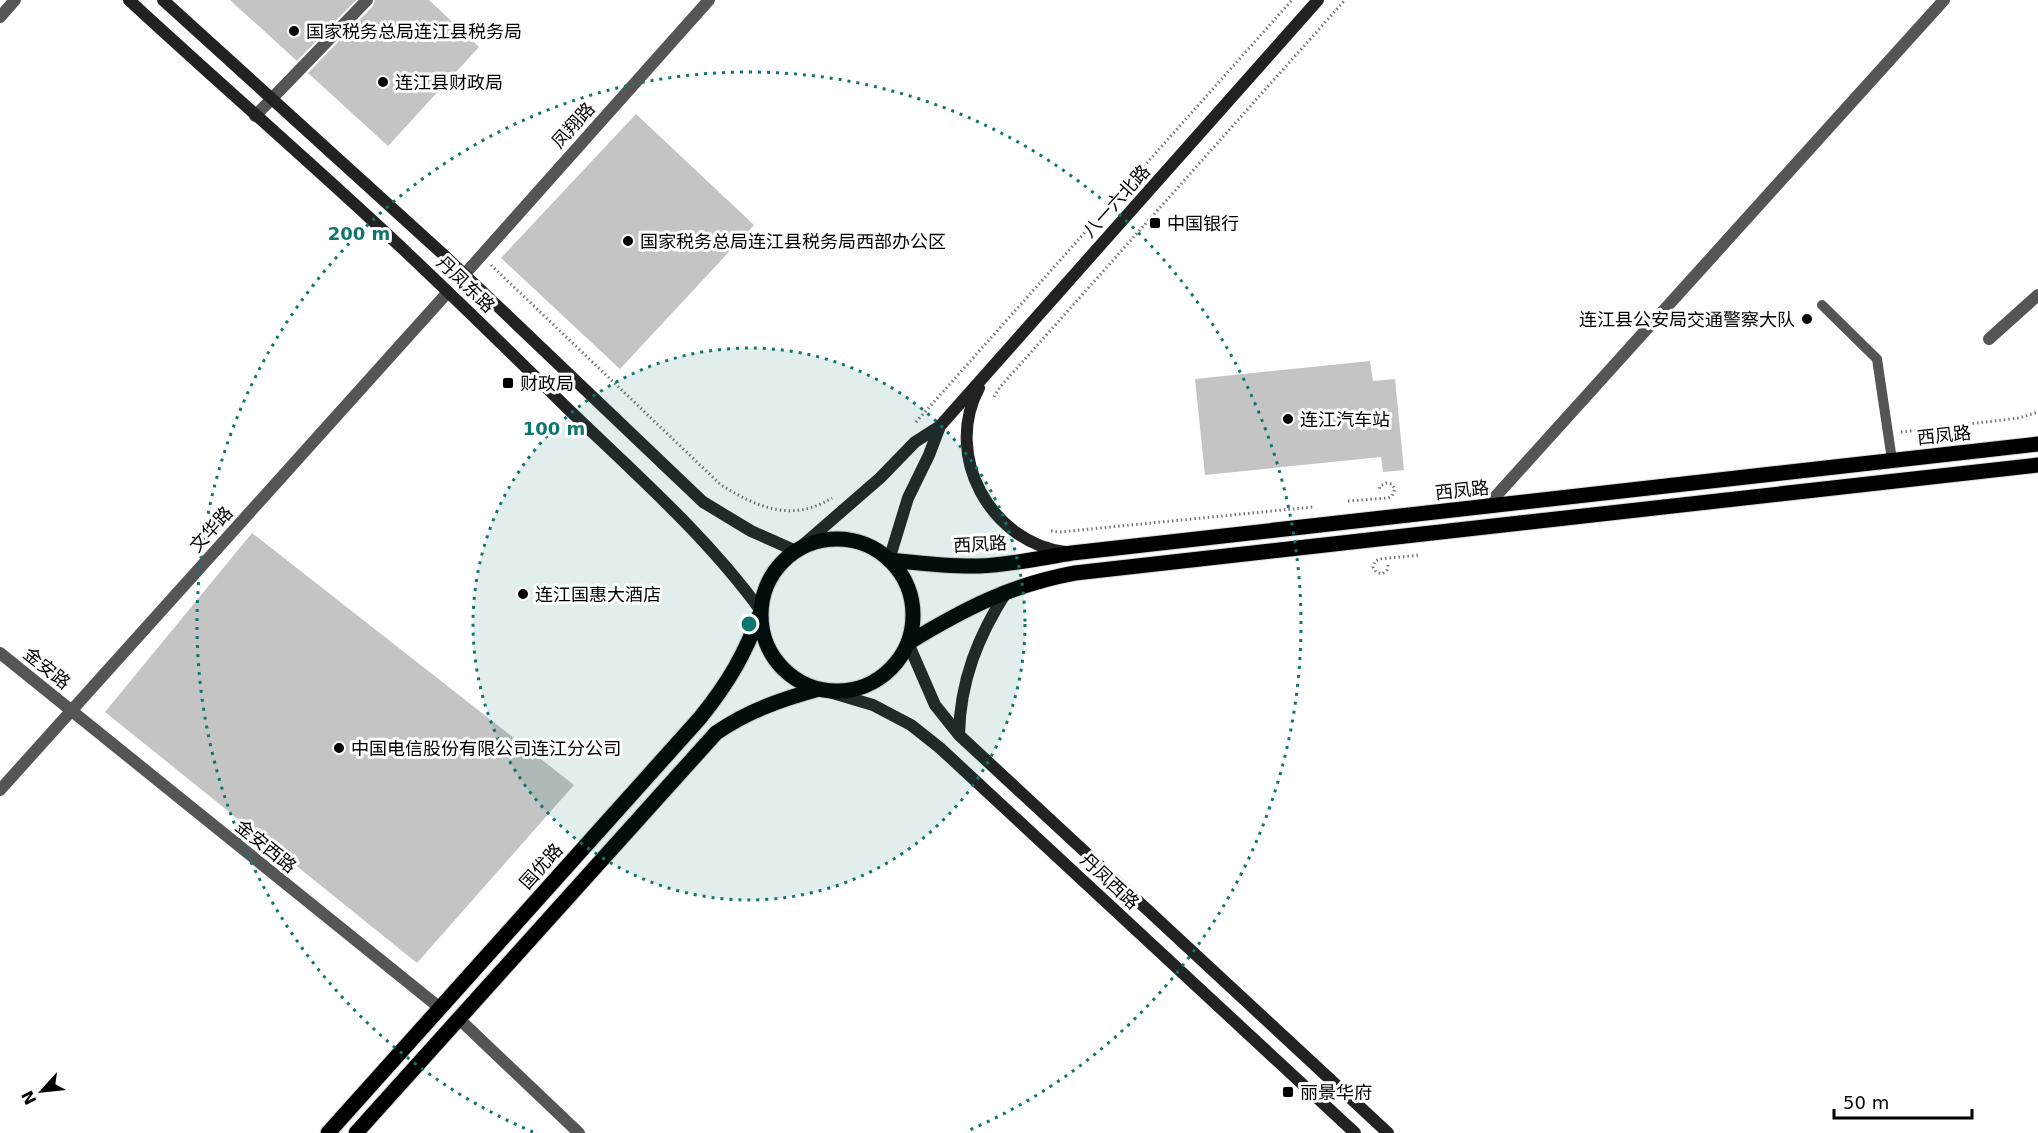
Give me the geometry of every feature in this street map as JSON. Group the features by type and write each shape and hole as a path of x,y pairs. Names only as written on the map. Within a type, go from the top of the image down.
{"main road":[{"name":"丹凤东路","path":"129,0 336,187 448,292 692,529 725,563 761,611"},
{"name":"丹凤东路","path":"163,0 464,275 703,502 751,531 796,551"},
{"name":"八一六北路","path":"796,551 873,485 915,442 940,426 1318,0"},
{"path":"987,373 973,399 967,435 968,455 980,491 1000,522 1019,537 1053,550 1072,553"},
{"name":"八一六北路","path":"889,560 908,498 940,426"},
{"name":"西凤路","path":"889,560 930,565 999,565 1072,553 2038,444"},
{"path":"908,643 962,612 1007,591 1053,577 1100,569 2038,465"},
{"path":"834,539 854,541 873,548 889,560 901,574 911,599 913,626 908,643 890,670 882,677 862,687 841,692 819,689 800,681 783,669 771,652 763,632 761,611 766,588 778,567 796,551 814,542 834,539"},
{"path":"959,735 960,708 971,660 989,619 1007,591"},
{"name":"国优路","path":"328,1133 700,718 735,670 748,645 761,611"},
{"name":"丹凤西路","path":"908,643 935,705 959,735 1388,1133"},
{"path":"356,1133 716,733 737,719 764,706 819,689"},
{"name":"丹凤西路","path":"819,689 880,709 911,725 940,748 1355,1133"}],"street":[{"path":"0,16 15,0"},
{"path":"255,116 366,0"},
{"name":"凤翔路","path":"464,275 710,0"},
{"path":"1486,507 1944,0"},
{"name":"文华路","path":"0,790 448,292"},
{"path":"1989,339 2038,294"},
{"name":"金安路","path":"0,653 71,711"},
{"name":"金安西路","path":"71,711 440,1008"},
{"path":"458,1018 579,1133"}],"lane":[{"path":"1822,305 1877,359 1892,460"}],"path":[{"path":"913,426 1292,0"},
{"path":"993,397 1345,0"},
{"path":"481,256 721,484 748,501 774,510 801,509 826,502 834,497"},
{"path":"1888,434 2019,418 2038,412"},
{"path":"1348,501 1388,498 1394,494 1395,489 1392,484 1386,483 1382,484 1379,491"},
{"path":"1340,505 1398,499"},
{"path":"1041,530 1059,532 1316,507"},
{"path":"1388,565 1388,570 1382,574 1376,572 1373,567 1375,561 1379,559 1420,555"}],"building":[{"name":"国家税务总局连江县税务局","path":"230,0 356,0 297,61"},
{"name":"连江县财政局","path":"375,0 429,0 479,47 388,146 308,73 373,6"},
{"name":"国家税务总局连江县税务局西部办公区","path":"636,114 754,225 620,369 501,258"},
{"name":"连江汽车站","path":"1370,361 1373,381 1395,379 1404,470 1383,472 1381,457 1205,475 1195,379"},
{"name":"中国电信股份有限公司连江分公司","path":"252,533 574,785 417,963 105,712"}],"place":[{"name":"国家税务总局连江县税务局","path":"294,31"},
{"name":"连江县财政局","path":"383,82"},
{"name":"中国银行","path":"1155,223"},
{"name":"国家税务总局连江县税务局西部办公区","path":"628,241"},
{"name":"连江县公安局交通警察大队","path":"1807,319"},
{"name":"财政局","path":"508,383"},
{"name":"连江汽车站","path":"1288,419"},
{"name":"连江国惠大酒店","path":"523,594"},
{"name":"中国电信股份有限公司连江分公司","path":"339,748"},
{"name":"丽景华府","path":"1288,1092"}]}
